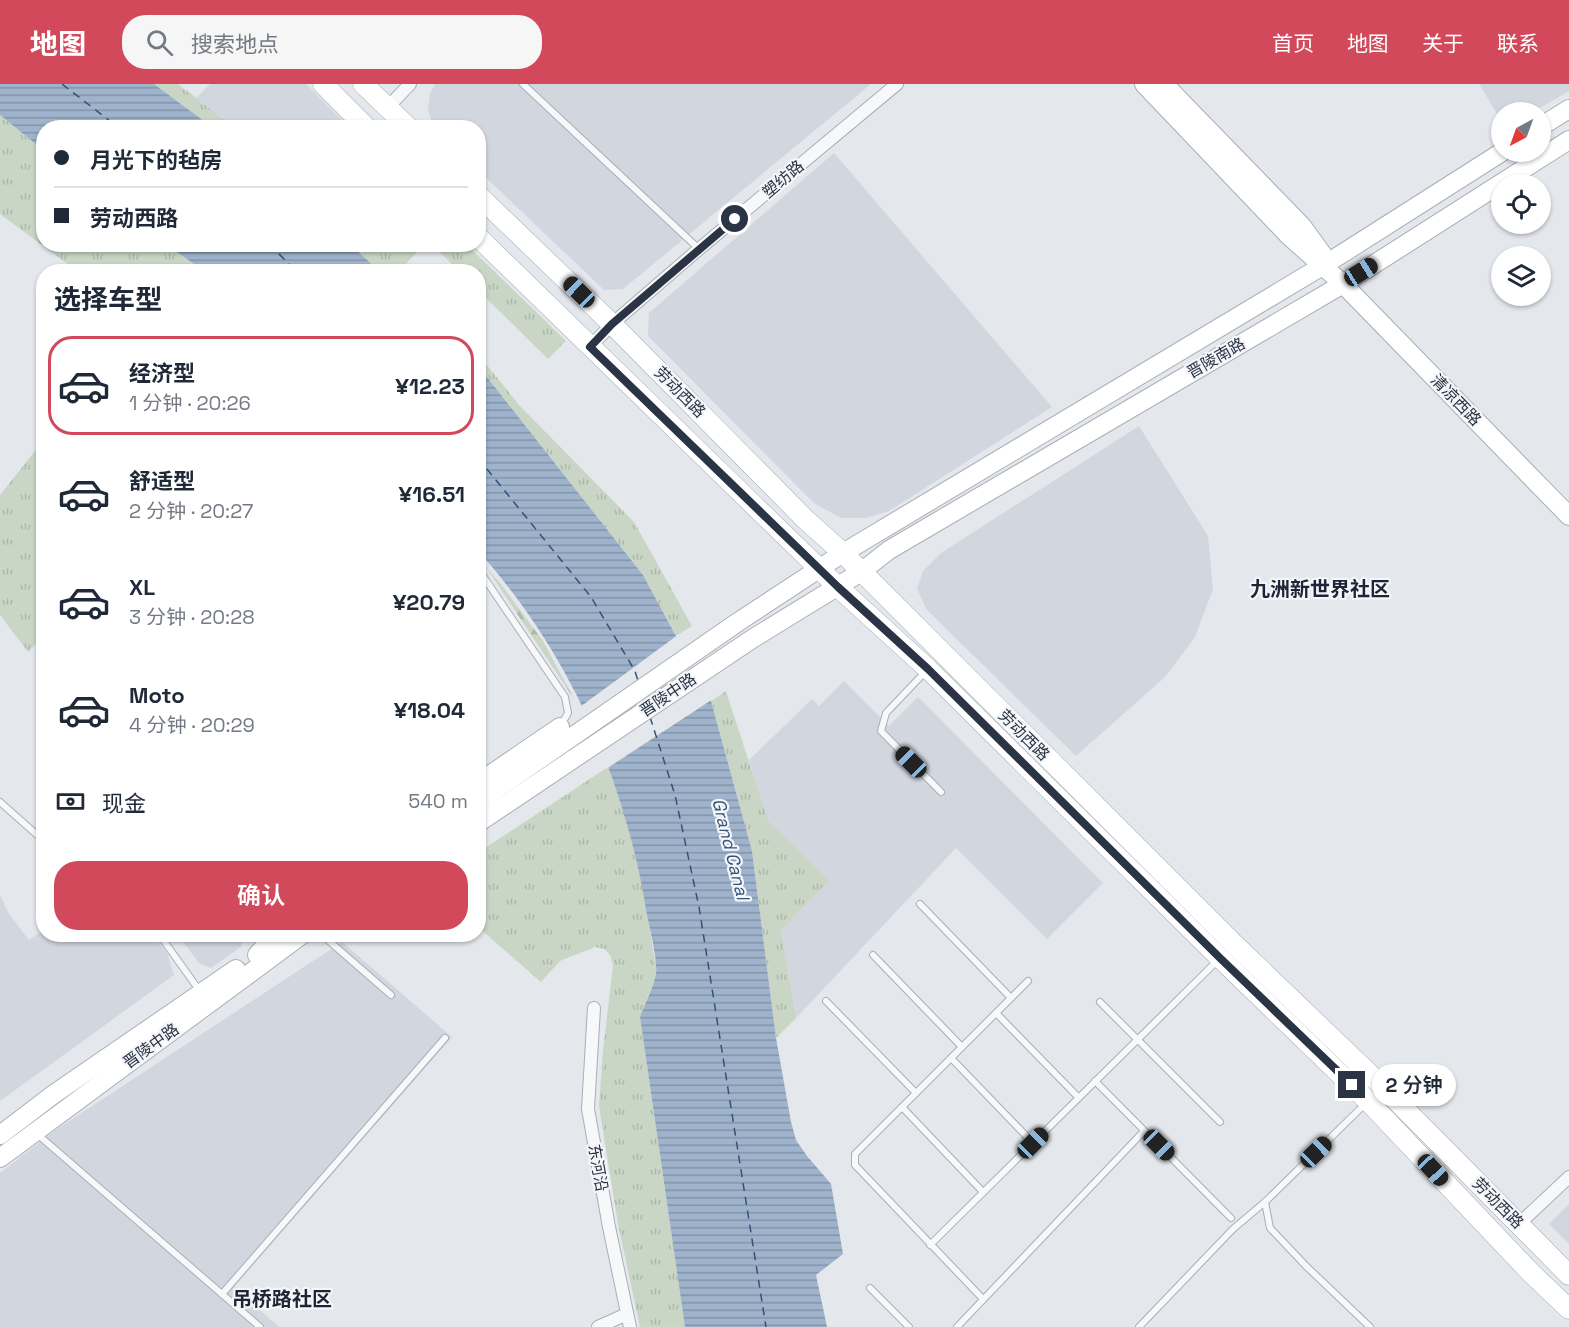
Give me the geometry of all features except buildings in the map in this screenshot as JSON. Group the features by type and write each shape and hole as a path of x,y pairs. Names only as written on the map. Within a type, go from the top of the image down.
{"main road":[{"path":"323,84 359,120"},
{"path":"363,84 401,120"},
{"name":"清凉西路","path":"1144,84 1289,236 1326,263"},
{"name":"清凉西路","path":"1164,84 1302,226 1342,284 1569,516"},
{"path":"1551,120 1569,109"},
{"name":"晋陵南路","path":"861,572 889,550 1342,284 1569,140"},
{"name":"晋陵南路","path":"843,553 1326,263 1491,159"},
{"name":"劳动西路","path":"486,203 612,324 806,520 843,553 1226,936 1383,1087 1569,1275"},
{"name":"劳动西路","path":"486,245 819,569 928,669 1368,1101 1531,1273 1569,1309"},
{"name":"晋陵中路","path":"486,796 564,733 843,553"},
{"name":"晋陵中路","path":"486,818 752,639 861,572"},
{"path":"486,778 564,733"},
{"path":"257,955 269,942"},
{"name":"晋陵中路","path":"0,1135 54,1094 276,942"},
{"name":"晋陵中路","path":"0,1158 292,942"},
{"path":"0,1121 54,1094"}],"street":[{"path":"388,107 410,84"},
{"name":"塑纺路","path":"590,347 612,324 699,249 897,84"},
{"name":"东河沿","path":"594,1008 588,1109 630,1327"},
{"path":"1520,1224 1569,1177"},
{"path":"598,1327 627,1314"}],"lane":[{"path":"523,84 699,249"},
{"path":"486,580 565,697 568,713 564,733"},
{"path":"928,669 886,713 881,731 941,792"},
{"path":"0,802 36,834"},
{"path":"920,904 1011,998"},
{"path":"165,942 201,993"},
{"path":"330,942 391,995"},
{"path":"873,955 962,1047"},
{"path":"930,1245 1220,958"},
{"path":"983,1299 855,1165 855,1154 1028,981"},
{"path":"826,1001 916,1094"},
{"path":"1100,1002 1220,1122"},
{"path":"996,1013 1078,1097"},
{"path":"222,1294 445,1038"},
{"path":"951,1058 1033,1143"},
{"path":"1095,1081 1231,1218"},
{"path":"1139,1327 1233,1229 1265,1202 1368,1101"},
{"path":"902,1107 984,1192"},
{"path":"957,1327 1144,1131"},
{"path":"35,1132 260,1327"},
{"path":"1265,1202 1270,1228 1370,1327"},
{"path":"870,1288 909,1327"}],"shaded area":[{"path":"210,84 306,84 342,120 224,120 196,98"},
{"path":"435,84 871,84 623,289 604,290 486,178 486,120 431,120 428,111 430,94"},
{"path":"1479,84 1569,84 1569,91 1550,102 1491,104"},
{"path":"834,153 1052,407 889,511 866,518 841,518 814,503 648,336 649,313"},
{"path":"1139,426 1208,536 1213,589 1195,637 1165,677 1076,756 927,610 917,589 923,571 941,553"},
{"path":"844,681 889,726 918,697 1103,883 1047,939 956,848 796,1018 781,931 828,880 767,821 749,760 812,699 819,706"},
{"path":"0,895 9,914 29,940 36,936 36,942 158,942 167,953 174,975 0,1101"},
{"path":"183,942 242,942 241,947 211,968 199,963"},
{"path":"342,942 452,1037 234,1287 279,1327 0,1327 0,1173 54,1131"},
{"path":"1569,1204 1569,1244 1549,1224"}],"green space":[{"path":"154,84 178,84 224,120 203,120"},
{"path":"0,115 36,144 36,241 0,214"},
{"path":"51,252 177,252 194,264 68,264"},
{"path":"359,252 417,252 406,264 371,264"},
{"path":"439,252 474,252 566,341 548,359 486,298 486,264 452,264"},
{"path":"486,364 519,405 634,522 692,626 676,636 643,575 486,376"},
{"path":"36,450 36,643 28,652 0,615 0,495"},
{"path":"486,567 543,641 574,699"},
{"path":"726,691 768,821 829,880 781,931 796,1018 776,1038 752,851 711,701"},
{"path":"608,767 626,817 643,888 657,973 640,1017 685,1327 640,1327 618,1224 599,1106 613,965 610,955 605,949 595,947 560,961 541,982 486,934 486,847"}],"water":[{"path":"0,84 154,84 203,120 36,120 36,144 0,115"},
{"path":"177,252 359,252 371,264 194,264"},
{"name":"Grand Canal","path":"486,376 643,575 711,701 752,851 776,1038 791,1122 796,1140 831,1184 843,1254 816,1275 827,1327 685,1327 640,1017 653,985 656,969 637,865 625,816 609,768 589,722 567,676 541,633 486,561"}],"pier":[{"path":"679,634 713,699 606,769 580,707"}],"ferry route":[{"path":"62,84 109,120"},
{"path":"277,252 289,264"},
{"path":"486,468 591,597 635,671 638,681"},
{"path":"650,717 675,795 699,907 766,1327"}],"district":[{"name":"九洲新世界社区","path":"1320,589"},
{"name":"吊桥路社区","path":"282,1299"}],"route":[{"path":"735,219 612,324 590,347 838,587 928,669 1352,1085"}]}
